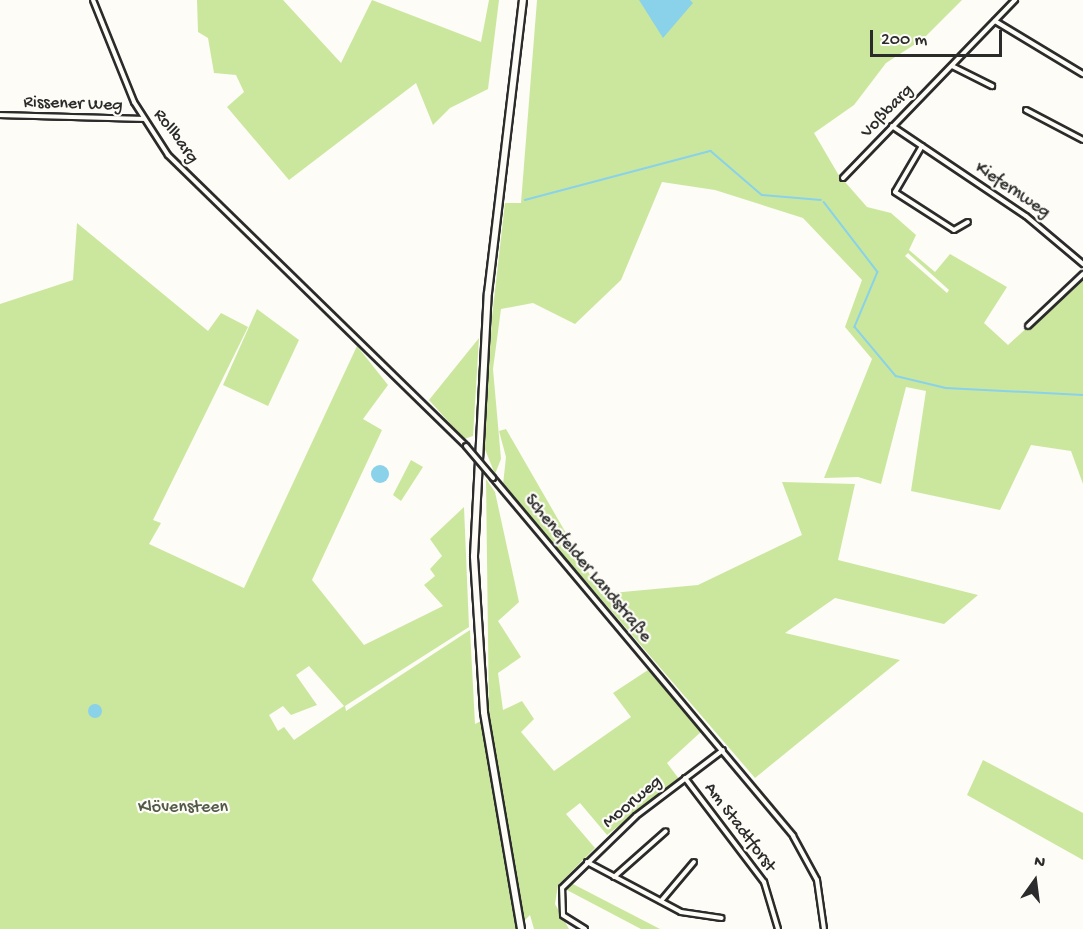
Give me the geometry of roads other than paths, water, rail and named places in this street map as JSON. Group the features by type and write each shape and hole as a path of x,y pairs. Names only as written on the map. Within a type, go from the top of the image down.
{"main road":[{"path":"521,929 484,712 474,545 487,304 523,0"}],"street":[{"name":"Rollbarg","path":"93,0 104,37 144,120 220,211 279,260"},
{"name":"Voßbarg","path":"843,178 1015,0"},
{"path":"995,21 1083,74"},
{"path":"952,66 992,86"},
{"path":"1026,110 1083,140"},
{"name":"Rissener Weg","path":"0,115 144,120"},
{"name":"Kiefernweg","path":"892,126 1026,216 1083,264"},
{"path":"922,146 895,192 954,230 968,222"},
{"name":"Schenefelder Landstraße","path":"279,260 466,446 723,750 809,859 824,929"},
{"path":"1028,326 1083,274"},
{"name":"Moorweg","path":"585,929 560,909 565,883 685,778 723,750"},
{"name":"Am Stadtforst","path":"685,778 764,882 778,929"},
{"path":"614,877 666,831"},
{"path":"587,862 687,915 722,918"},
{"path":"661,901 694,862"}],"water":[{"path":"639,0 690,0 693,3 663,38"},
{"path":"380,465 386,468 389,474 386,480 380,483 374,480 371,474 374,468"},
{"path":"95,704 100,706 102,711 100,716 95,718 90,716 88,711 90,706"}],"waterway":[{"path":"525,200 711,151 762,195 821,200"},
{"path":"824,202 878,272 855,327 896,376 946,388 1083,395"}],"park label":[{"name":"Klövensteen","path":"183,808"}]}
